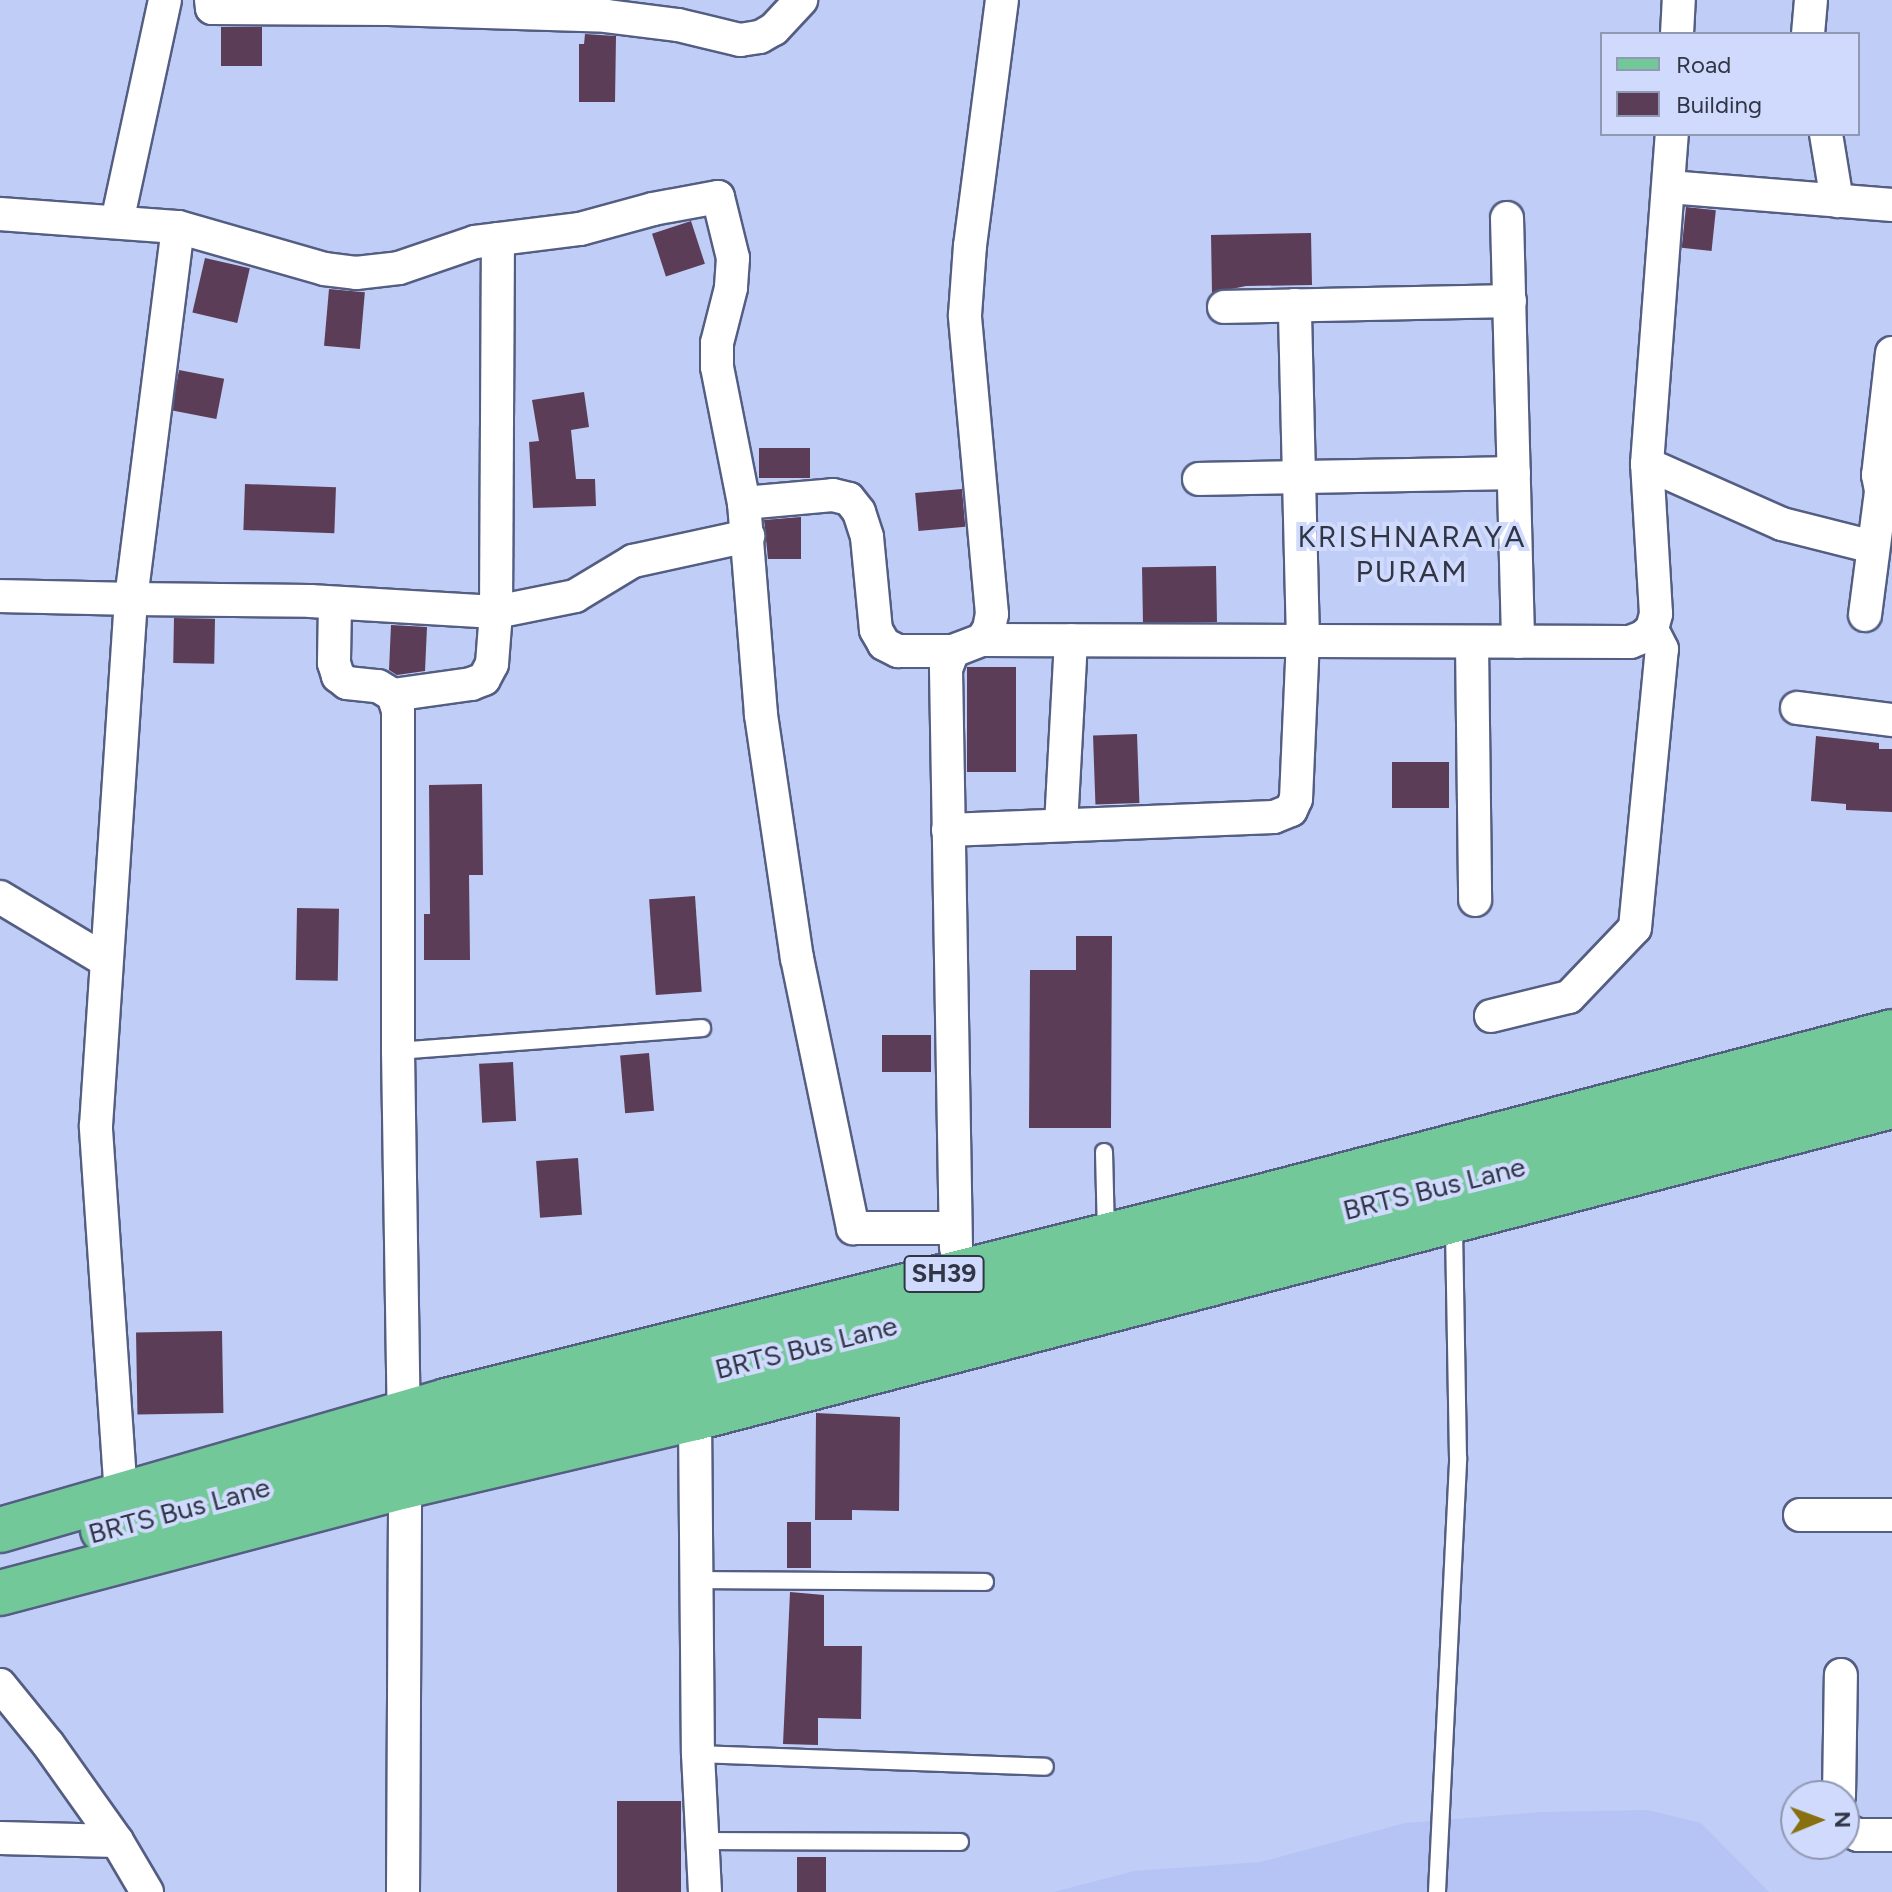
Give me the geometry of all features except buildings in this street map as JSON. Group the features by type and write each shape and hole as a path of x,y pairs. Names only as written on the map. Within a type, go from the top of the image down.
{"main road":[{"name":"SH39","path":"0,1530 404,1413 1892,1032"},
{"name":"BRTS Bus Lane","path":"0,1556 172,1513 405,1448 1892,1071"},
{"path":"0,1593 405,1486 695,1418 1892,1106"}],"street":[{"path":"117,222 165,0"},
{"path":"174,0 212,4 606,16 678,25 740,40 760,37 774,29 801,0"},
{"path":"956,1271 946,669 989,629 992,614 965,315 970,246 1002,0"},
{"path":"1677,32 1679,0"},
{"path":"1808,32 1811,0"},
{"path":"1491,1016 1569,997 1635,928 1662,649 1652,629 1656,614 1647,464 1672,136"},
{"path":"1826,136 1837,201"},
{"path":"1669,187 1889,205"},
{"path":"0,214 178,227 324,269 356,273 399,268 457,247 580,229 653,209 718,197 733,258 731,288 717,343 717,367 744,503 761,715 797,958 853,1228 955,1228"},
{"path":"1507,218 1518,642"},
{"path":"121,1496 96,1157 96,1074 131,599 178,227"},
{"path":"335,603 334,663 338,676 347,683 378,686 393,695 471,684 484,679 492,664 496,612 498,239"},
{"path":"1224,307 1510,301"},
{"path":"948,830 1274,817 1291,810 1296,799 1303,641 1295,305"},
{"path":"1865,615 1873,547 1887,495 1878,475 1892,353"},
{"path":"1647,464 1782,524 1873,547"},
{"path":"1199,479 1514,473"},
{"path":"744,503 833,495 849,499 859,512 867,537 876,630 884,644 898,651 1071,640 1630,642 1652,629"},
{"path":"0,596 335,603 496,612 575,596 633,561 748,536"},
{"path":"1061,825 1071,640"},
{"path":"1472,642 1475,900"},
{"path":"393,695 398,710 398,1051 404,1413"},
{"path":"1797,708 1892,720"},
{"path":"0,897 105,960"},
{"path":"695,1418 698,1754 705,1892"},
{"path":"403,1892 405,1486"},
{"path":"1800,1515 1892,1515"},
{"path":"1839,1780 1841,1675"},
{"path":"0,1685 48,1744 117,1841 147,1892"},
{"path":"1860,1835 1892,1835"},
{"path":"0,1838 117,1841"}],"lane":[{"path":"398,1051 702,1028"},
{"path":"1104,1152 1106,1234"},
{"path":"1437,1892 1458,1458 1454,1219"},
{"path":"698,1580 985,1582"},
{"path":"698,1754 1045,1767"},
{"path":"703,1841 960,1842"}],"shaded area":[{"path":"1648,1810 1701,1823 1769,1892 1054,1892 1134,1871 1261,1862 1405,1823 1542,1812"}],"district":[{"name":"KRISHNARAYA PURAM","path":"1412,554"}]}
